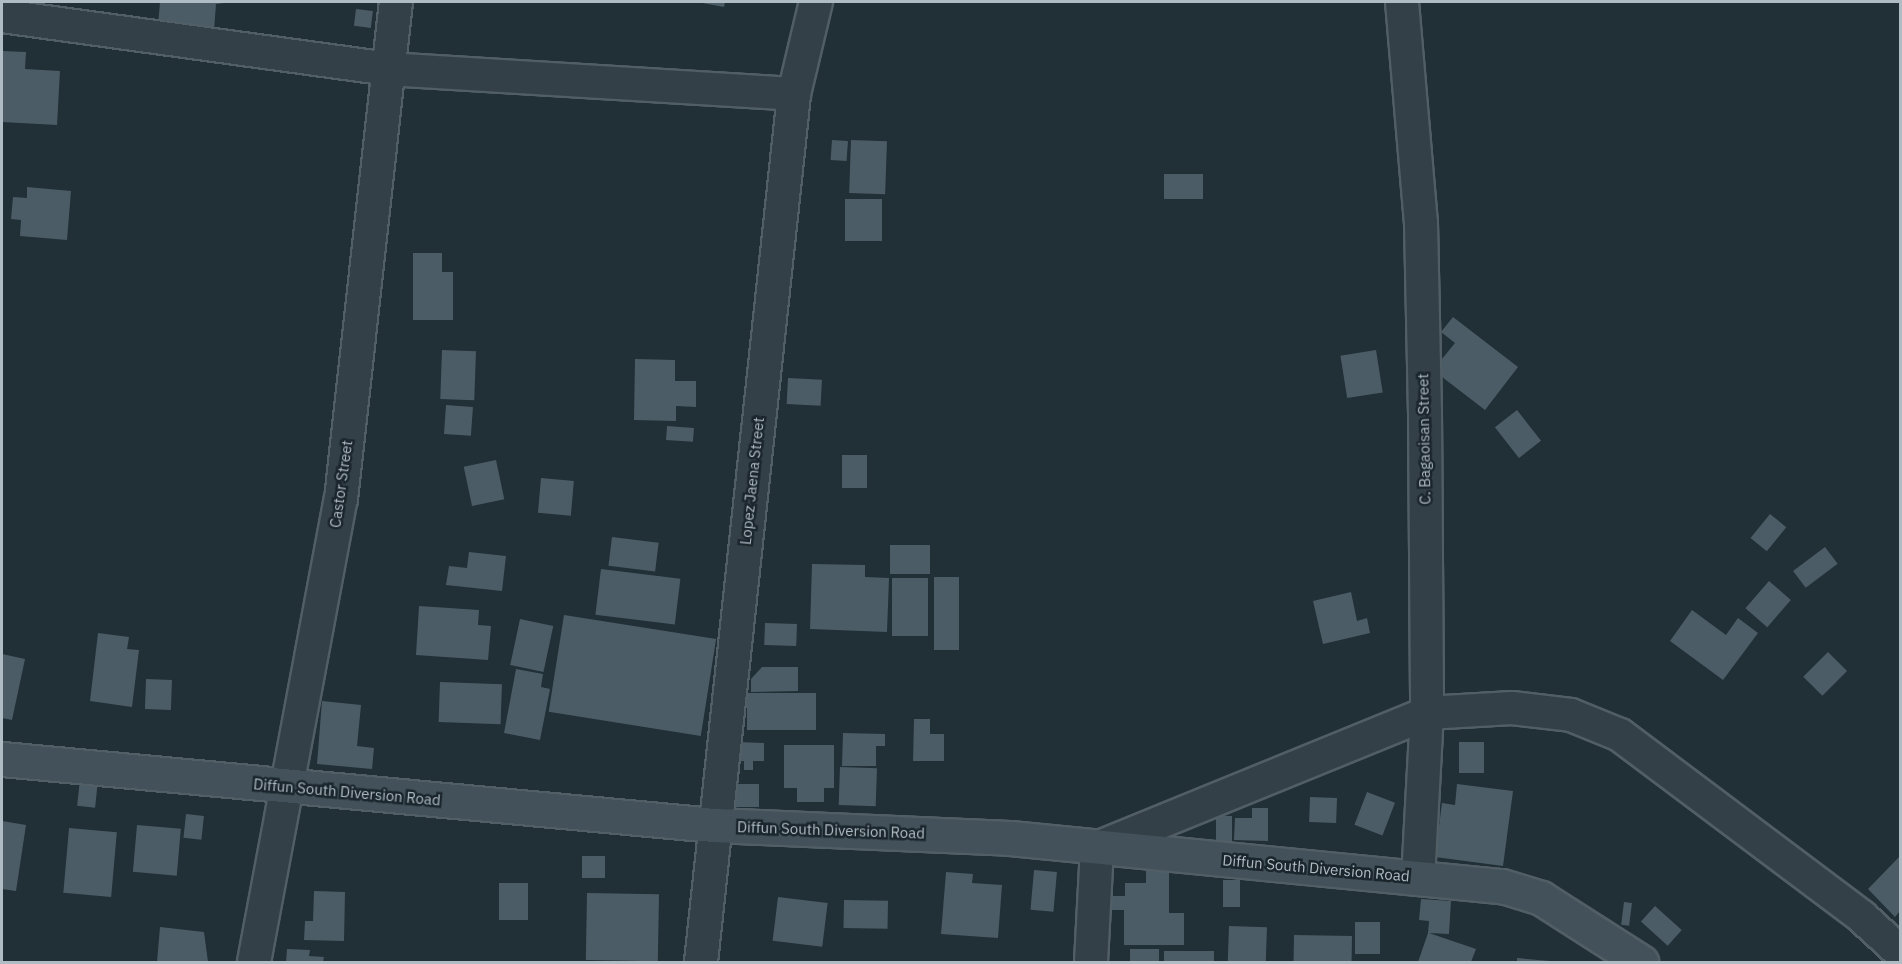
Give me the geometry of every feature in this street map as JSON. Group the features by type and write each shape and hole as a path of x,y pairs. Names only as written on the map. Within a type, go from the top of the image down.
{"street":[{"name":"Castor Street","path":"254,963 283,787 341,499 396,2"},
{"name":"Lopez Jaena Street","path":"701,963 794,94 816,2"},
{"name":"C. Bagaoisan Street","path":"1402,2 1421,223 1426,713 1418,877"},
{"path":"2,16 387,69 794,94"},
{"path":"1091,963 1097,848 1426,713 1512,708 1571,715 1620,735 1862,917 1900,952"},
{"name":"Diffun South Diversion Road","path":"2,759 283,787 714,825 1010,838 1502,886 1541,898 1641,963"}],"building":[{"path":"160,2 233,2 216,4 214,31 158,26"},
{"path":"697,2 725,2 724,7"},
{"path":"356,9 373,11 371,28 354,26"},
{"path":"2,51 26,52 25,69 60,71 57,125 2,122"},
{"path":"832,140 848,141 847,161 831,160"},
{"path":"851,140 887,141 885,194 849,193"},
{"path":"1164,174 1203,174 1203,199 1164,199"},
{"path":"27,187 71,191 67,240 20,236 21,220 11,219 13,197 27,198"},
{"path":"845,199 882,199 882,241 845,241"},
{"path":"413,253 442,253 442,272 453,272 453,320 413,320"},
{"path":"1453,317 1518,367 1485,410 1433,370 1455,343 1441,332"},
{"path":"442,350 476,351 474,400 440,399"},
{"path":"1376,350 1383,392 1347,398 1340,356"},
{"path":"635,359 675,360 675,381 696,381 696,407 676,406 676,421 634,420"},
{"path":"788,378 822,380 821,406 787,404"},
{"path":"446,405 473,407 471,436 444,434"},
{"path":"1517,410 1541,441 1519,458 1495,427"},
{"path":"667,426 694,428 693,442 666,440"},
{"path":"842,455 867,455 867,488 842,488"},
{"path":"496,460 504,499 472,506 464,467"},
{"path":"541,478 574,481 571,516 538,513"},
{"path":"1770,514 1786,527 1767,551 1750,538"},
{"path":"612,537 659,543 655,572 608,566"},
{"path":"890,545 930,545 930,574 890,574"},
{"path":"1825,547 1838,564 1806,588 1793,571"},
{"path":"469,552 506,556 502,591 446,585 449,566 467,568"},
{"path":"812,564 865,565 865,577 889,578 887,632 810,629"},
{"path":"601,569 680,579 675,624 595,615"},
{"path":"934,577 959,577 959,650 934,650"},
{"path":"892,578 928,578 928,636 892,636"},
{"path":"1769,581 1791,600 1767,627 1745,608"},
{"path":"1351,592 1357,621 1367,618 1370,633 1323,644 1313,601"},
{"path":"419,606 479,610 478,625 491,626 488,660 416,655"},
{"path":"1692,610 1726,635 1738,618 1758,633 1723,680 1670,641"},
{"path":"564,615 716,639 701,736 549,712"},
{"path":"520,619 553,626 543,672 510,665"},
{"path":"765,623 797,624 796,646 764,645"},
{"path":"98,633 129,637 127,649 139,650 132,707 90,701"},
{"path":"1828,652 1847,671 1822,696 1803,677"},
{"path":"2,654 25,659 12,720 2,718"},
{"path":"762,667 798,667 798,691 751,692 751,679"},
{"path":"516,669 543,674 541,687 550,689 540,740 504,733"},
{"path":"146,679 172,680 171,710 145,709"},
{"path":"440,682 502,684 501,724 439,722"},
{"path":"747,693 816,693 816,730 747,730"},
{"path":"322,701 361,705 357,746 374,748 372,769 317,764"},
{"path":"914,719 930,719 930,734 944,734 944,761 913,761"},
{"path":"843,733 885,734 885,746 876,746 876,766 842,766"},
{"path":"737,742 764,743 764,761 753,761 753,770 744,770 744,761 737,761"},
{"path":"1459,742 1484,742 1484,773 1459,773"},
{"path":"784,745 834,745 834,788 824,788 824,802 797,802 797,788 784,788"},
{"path":"840,767 877,768 876,806 839,805"},
{"path":"80,779 98,781 95,808 77,806"},
{"path":"736,784 759,784 759,807 736,807"},
{"path":"1457,784 1513,791 1503,866 1435,857 1442,803 1455,805"},
{"path":"1367,792 1395,803 1382,835 1354,825"},
{"path":"1310,797 1337,798 1336,823 1309,822"},
{"path":"1252,808 1268,808 1268,841 1234,840 1235,818 1252,818"},
{"path":"186,814 204,816 201,840 183,838"},
{"path":"1216,816 1232,816 1232,842 1216,842"},
{"path":"2,821 26,825 16,891 2,889"},
{"path":"137,825 181,829 177,876 133,872"},
{"path":"69,828 117,832 111,897 63,893"},
{"path":"582,856 605,856 605,878 582,878"},
{"path":"1900,856 1900,911 1895,917 1868,889"},
{"path":"1034,870 1057,872 1053,912 1031,910"},
{"path":"1146,871 1169,871 1169,913 1184,913 1184,945 1124,945 1124,910 1108,910 1108,896 1125,896 1125,883 1146,883"},
{"path":"946,872 973,874 972,883 1002,885 998,938 941,934"},
{"path":"1223,880 1240,880 1240,907 1223,907"},
{"path":"499,883 528,883 528,920 499,920"},
{"path":"314,891 345,892 344,941 304,940 305,921 313,921"},
{"path":"587,893 659,894 658,961 586,960"},
{"path":"778,897 828,903 822,947 773,941"},
{"path":"1421,899 1451,901 1449,934 1429,933 1476,949 1471,962 1418,962 1428,933 1429,921 1419,920"},
{"path":"844,900 888,901 888,929 844,928"},
{"path":"1624,902 1632,903 1629,926 1621,925"},
{"path":"1655,906 1682,930 1668,946 1641,922"},
{"path":"1355,922 1380,922 1380,954 1355,954"},
{"path":"1229,926 1267,927 1266,962 1228,962"},
{"path":"160,927 204,932 208,962 157,962"},
{"path":"1294,935 1352,936 1352,962 1294,962"},
{"path":"287,949 310,950 309,956 324,957 323,962 286,962"},
{"path":"1130,949 1159,949 1159,962 1130,962"},
{"path":"1164,951 1214,951 1214,962 1164,962"},
{"path":"1517,958 1550,961 1550,962 1517,962"}]}
